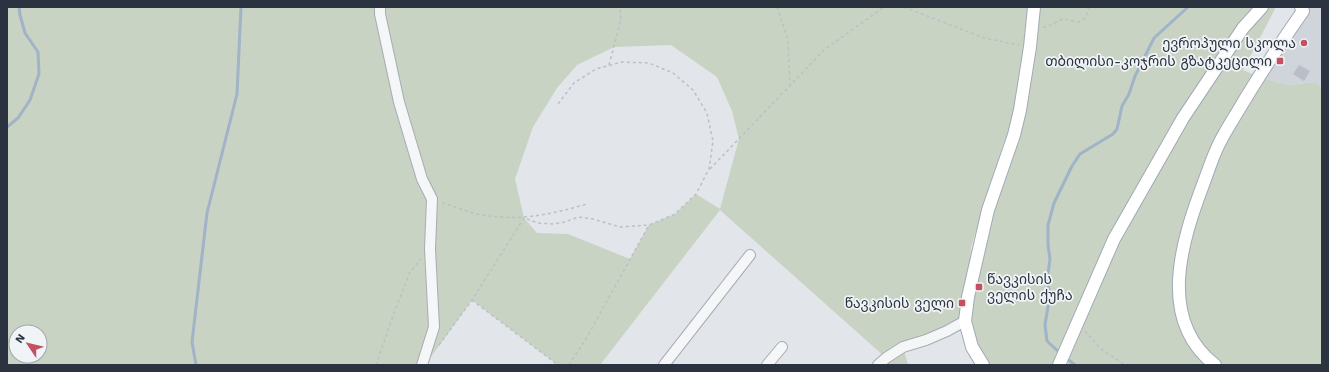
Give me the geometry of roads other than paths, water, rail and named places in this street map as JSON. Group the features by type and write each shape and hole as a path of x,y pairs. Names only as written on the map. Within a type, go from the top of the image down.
{"main road":[{"path":"983,365 972,347 966,321 968,297 986,217 1015,128 1030,47 1034,7"},
{"path":"1059,365 1114,239 1183,118 1243,28 1262,7"},
{"path":"1214,365 1197,349 1188,334 1183,319 1179,301 1179,278 1184,247 1195,205 1220,142 1258,77 1304,8"}],"street":[{"path":"380,7 380,14 399,102 422,179 432,199 430,249 434,326 422,365"},
{"path":"664,365 750,255"},
{"path":"878,365 903,347 926,340 966,321"},
{"path":"767,365 782,347"}],"waterway":[{"path":"7,127 18,118 30,100 39,74 38,52 25,33 19,7"},
{"path":"196,365 192,342 207,213 237,94 241,7"},
{"path":"1061,354 1047,341 1045,325 1050,294 1047,281 1050,259 1048,225 1054,203 1072,166 1080,154 1113,134 1117,129 1122,106 1129,94 1135,76 1154,38 1188,7"},
{"path":"1066,358 1075,365"}],"place":[{"name":"ევროპული სკოლა","path":"1304,43"},
{"name":"თბილისი-კოჯრის გზატკეცილი","path":"1280,61"},
{"name":"წავკისის ველის ქუჩა","path":"979,287"},
{"name":"წავკისის ველი","path":"962,303"}]}
